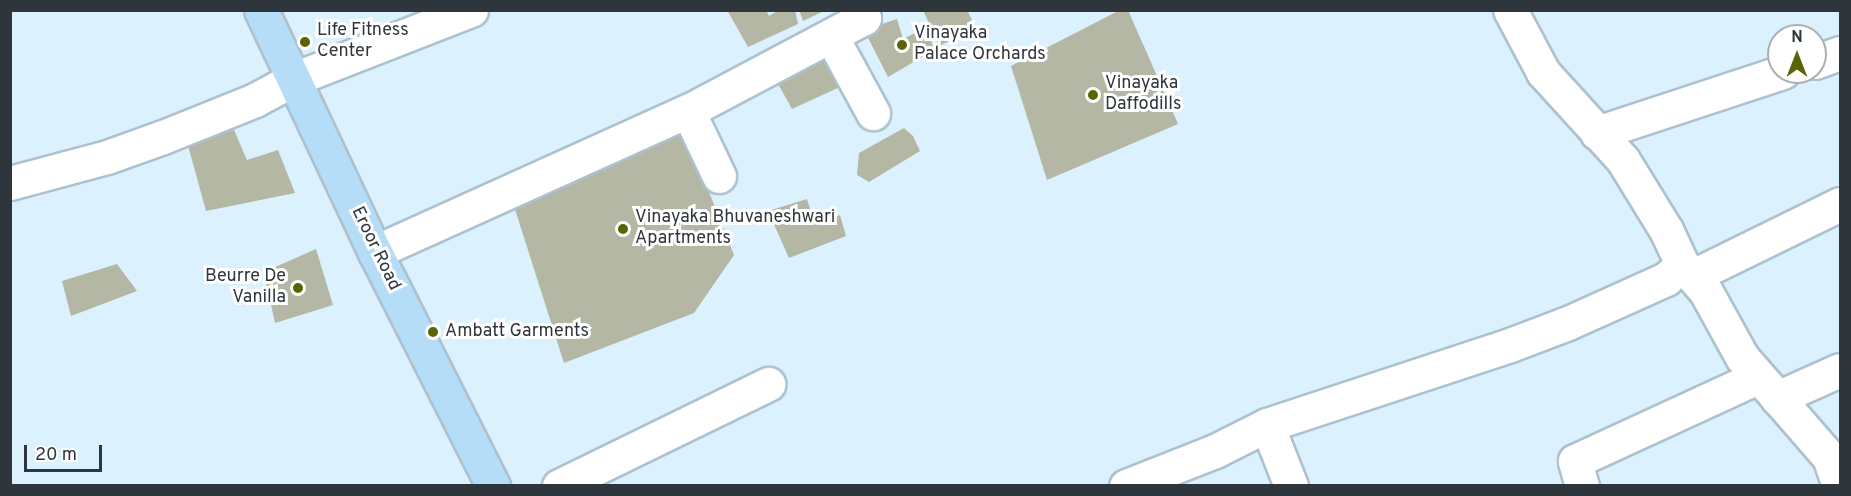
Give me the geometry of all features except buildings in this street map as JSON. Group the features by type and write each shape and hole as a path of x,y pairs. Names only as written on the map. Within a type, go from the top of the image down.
{"main road":[{"name":"Eroor Road","path":"261,10 375,252 493,486"}],"street":[{"path":"10,183 106,157 163,137 255,100 294,79 471,10"},
{"path":"375,252 688,111 864,18 860,10"},
{"path":"1510,10 1543,72 1623,160 1666,230 1687,270 1705,290 1742,357 1829,457 1839,486"},
{"path":"831,36 873,113"},
{"path":"1597,133 1767,77"},
{"path":"688,111 719,176"},
{"path":"1126,486 1215,451 1267,425 1510,345 1840,204"},
{"path":"1582,486 1575,460 1768,387 1840,370"},
{"path":"559,486 768,384"},
{"path":"1267,425 1291,486"}],"place":[{"name":"Life Fitness Center","path":"305,42"},
{"name":"Vinayaka Palace Orchards","path":"902,45"},
{"name":"Vinayaka Daffodills","path":"1093,95"},
{"name":"Vinayaka Bhuvaneshwari Apartments","path":"623,229"},
{"name":"Beurre De Vanilla","path":"298,288"},
{"name":"Ambatt Garments","path":"433,332"}]}
